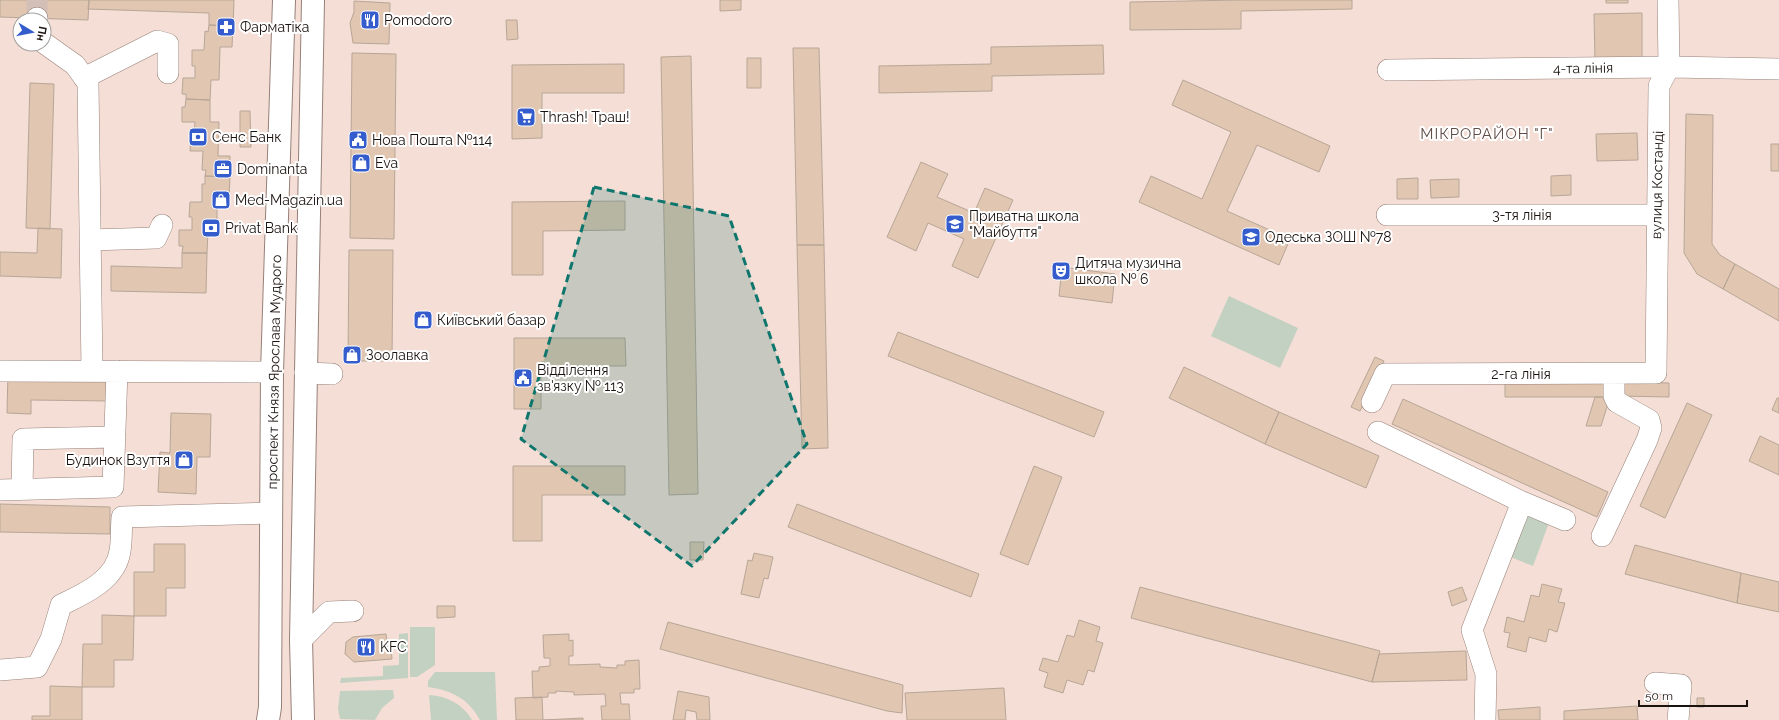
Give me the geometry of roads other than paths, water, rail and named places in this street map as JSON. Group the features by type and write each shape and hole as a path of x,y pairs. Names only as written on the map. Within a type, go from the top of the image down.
{"main road":[{"name":"проспект Князя Ярослава Мудрого","path":"268,720 270,707 272,372 284,0"},
{"path":"303,720 301,640 313,0"}],"street":[{"name":"вулиця Костанді","path":"1656,373 1656,215 1659,86 1669,67 1668,0"},
{"path":"84,78 157,41 168,44 168,73"},
{"path":"52,49 75,65 88,83 92,371"},
{"name":"4-та лінія","path":"1388,70 1669,67 1779,69"},
{"name":"3-тя лінія","path":"1388,215 1656,215"},
{"path":"90,240 156,238 162,225"},
{"path":"0,371 272,372"},
{"path":"0,490 114,488 117,371"},
{"path":"305,373 332,374"},
{"path":"1602,536 1647,440 1651,428 1649,420 1617,402 1614,396 1614,373"},
{"name":"2-га лінія","path":"1372,402 1385,374 1656,373"},
{"path":"1378,432 1522,502 1565,520"},
{"path":"22,490 23,439 115,437"},
{"path":"1485,720 1486,674 1472,630 1522,502"},
{"path":"0,670 36,666 51,638 62,605 84,594 110,574 120,553 122,517 271,513"},
{"path":"301,640 329,612 353,610"},
{"path":"1655,683 1681,685 1678,720"}],"tunnel":[{"path":"37,0 37,12"}],"place":[{"name":"Pomodoro","path":"370,20"},
{"name":"Фарматіка","path":"226,27"},
{"name":"Thrash! Траш!","path":"526,117"},
{"name":"Сенс Банк","path":"198,137"},
{"name":"Нова Пошта №114","path":"358,140"},
{"name":"Eva","path":"361,163"},
{"name":"Dominanta","path":"223,169"},
{"name":"Med-Magazin.ua","path":"221,200"},
{"name":"Приватна школа \"Майбуття\"","path":"955,224"},
{"name":"Privat Bank","path":"211,228"},
{"name":"Одеська ЗОШ №78","path":"1251,237"},
{"name":"Дитяча музична школа № 6","path":"1061,271"},
{"name":"Київський базар","path":"423,320"},
{"name":"Зоолавка","path":"352,355"},
{"name":"Відділення зв'язку № 113","path":"523,378"},
{"name":"Будинок Взуття","path":"184,460"},
{"name":"KFC","path":"366,647"}],"district":[{"name":"МІКРОРАЙОН \"Г\"","path":"1487,134"}]}
